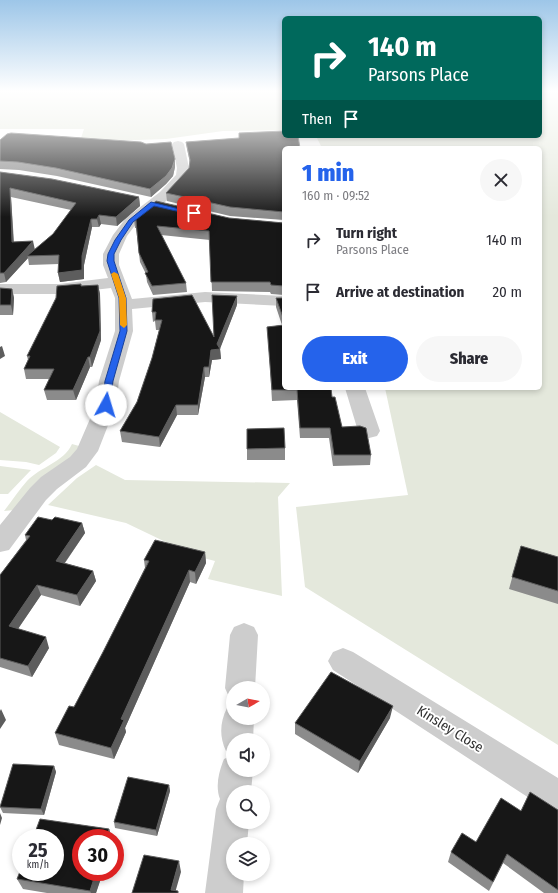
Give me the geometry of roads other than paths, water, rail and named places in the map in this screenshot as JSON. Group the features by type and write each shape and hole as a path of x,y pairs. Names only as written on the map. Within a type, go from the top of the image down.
{"street":[{"path":"0,543 38,494 49,483 78,462 87,451 108,400 109,381 123,336 120,294 110,261 111,254 118,240 146,202 170,191 182,176 183,168 178,144"},
{"path":"146,202 174,209"},
{"path":"0,289 59,289 120,294 230,297 282,301"},
{"path":"356,390 369,431"},
{"path":"241,681 244,635"},
{"name":"Kinsley Close","path":"343,661 558,797"},
{"path":"224,893 231,829"}]}
